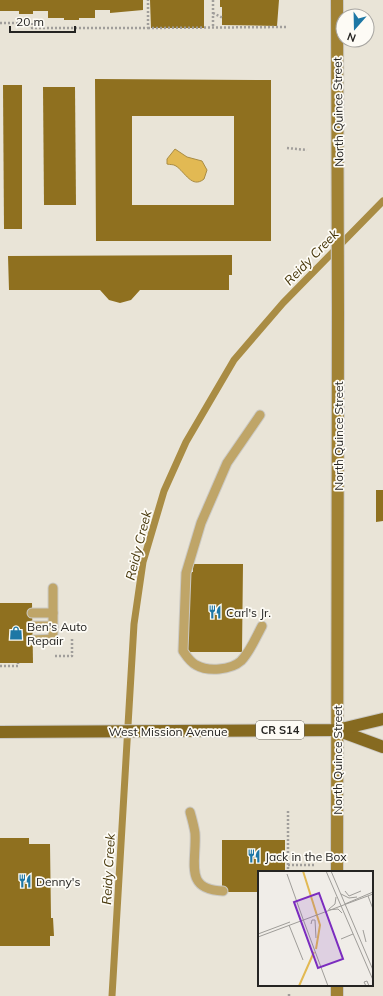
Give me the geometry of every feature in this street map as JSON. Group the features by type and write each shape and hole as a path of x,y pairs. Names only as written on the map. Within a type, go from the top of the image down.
{"main road":[{"name":"North Quince Street","path":"337,0 337,871"},
{"name":"West Mission Avenue","path":"0,732 337,730 383,719"},
{"name":"West Mission Avenue","path":"337,730 383,747"}],"lane":[{"path":"260,415 227,463 201,523 186,573 183,651 189,660 196,666 205,668 229,668 242,660 262,626"},
{"path":"32,640 53,639 53,588"},
{"path":"32,613 53,613"},
{"path":"32,626 53,626"},
{"path":"190,812 195,833 194,876 198,883 209,890 223,891"}],"path":[{"path":"148,0 148,28"},
{"path":"212,0 213,27"},
{"path":"213,13 223,18"},
{"path":"0,23 32,23 32,28 54,29 287,27"},
{"path":"287,148 307,150"},
{"path":"0,666 18,666 18,663"},
{"path":"288,811 288,871"},
{"path":"288,865 314,865"}],"shaded area":[{"path":"0,0 383,0 383,996 0,996"},
{"path":"175,149 187,157 202,161 207,170 204,179 200,182 192,181 176,166 167,164 167,159"}],"building":[{"path":"0,0 143,0 143,10 110,13 110,10 95,10 95,18 64,20 64,18 48,18 48,11 33,11 33,14 19,14 19,11 0,11"},
{"path":"150,0 204,0 204,28 151,28"},
{"path":"220,0 279,0 277,26 222,25 222,7 220,7"},
{"path":"95,79 271,80 271,241 96,241","holes":["132,116 234,116 234,205 132,205"]},
{"path":"3,85 22,85 22,229 4,229"},
{"path":"43,87 75,87 76,205 44,205"},
{"path":"232,255 232,275 229,275 229,290 140,290 131,300 120,303 109,300 100,290 9,290 8,256"},
{"path":"376,490 383,490 383,521 376,522"},
{"name":"Carl's Jr.","path":"193,564 243,564 242,652 187,652 188,572 193,572"},
{"name":"Ben's Auto Repair","path":"0,603 32,603 33,663 0,663"},
{"name":"Denny's","path":"0,838 29,838 29,844 50,844 51,918 53,918 54,936 50,936 50,946 0,946"},
{"name":"Jack in the Box","path":"222,840 285,840 285,871 258,871 258,892 222,892"}],"waterway":[{"name":"Reidy Creek","path":"112,996 134,624 143,562 164,491 186,442 234,360 283,303 383,201"}],"place":[{"name":"Carl's Jr.","path":"215,612"},
{"name":"Ben's Auto Repair","path":"16,633"},
{"name":"Jack in the Box","path":"254,856"},
{"name":"Denny's","path":"25,881"}]}
